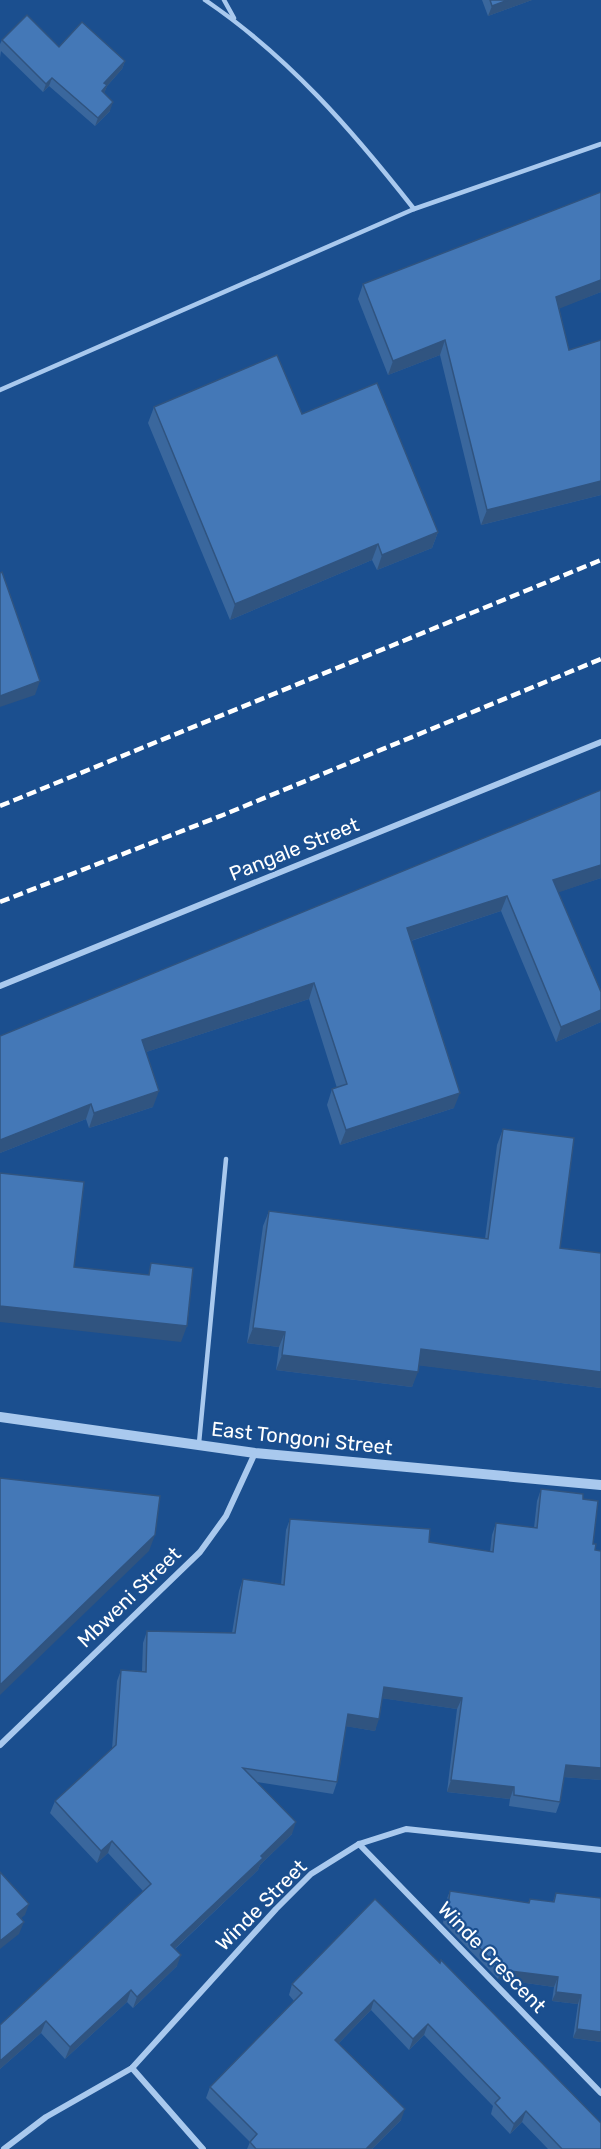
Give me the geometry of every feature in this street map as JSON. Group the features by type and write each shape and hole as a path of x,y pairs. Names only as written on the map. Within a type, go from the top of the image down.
{"street":[{"name":"Pangale Street","path":"0,986 601,742"},
{"name":"East Tongoni Street","path":"0,1418 255,1453 601,1485"},
{"name":"Mbweni Street","path":"0,1745 200,1552 226,1516 255,1453"},
{"name":"Winde Street","path":"4,2149 46,2117 132,2068 276,1909 311,1874 358,1844 406,1828 601,1850"},
{"name":"Winde Crescent","path":"358,1844 601,2093"},
{"path":"132,2068 202,2149"}],"lane":[{"path":"205,0 236,21 310,86 367,149 414,209"},
{"path":"224,0 236,21"},
{"path":"0,390 414,209 601,144"},
{"path":"199,1445 226,1159"}],"building":[{"path":"490,0 508,0 492,6"},
{"path":"27,15 59,47 82,22 125,61 104,83 107,85 102,91 113,102 98,118 52,78 46,84 2,40"},
{"path":"601,192 601,280 556,297 569,350 601,340 601,481 487,510 445,340 393,361 363,284"},
{"path":"277,355 302,414 377,383 438,532 382,555 378,544 235,604 154,407"},
{"path":"2,572 40,681 0,696 0,573"},
{"path":"601,790 601,865 553,880 601,992 601,1010 561,1027 507,896 407,928 460,1093 346,1130 332,1089 347,1084 314,983 142,1040 159,1091 94,1113 91,1104 0,1140 0,1036"},
{"path":"503,1129 574,1138 560,1248 601,1253 601,1372 421,1349 418,1372 282,1355 285,1332 253,1328 269,1211 488,1239"},
{"path":"0,1173 84,1182 74,1267 149,1275 151,1263 193,1268 187,1326 0,1306"},
{"path":"0,1478 160,1496 155,1535 0,1685"},
{"path":"541,1489 583,1494 583,1499 598,1501 593,1544 596,1544 595,1550 601,1551 601,1768 566,1765 560,1802 514,1795 514,1787 451,1780 462,1698 384,1687 379,1719 348,1714 337,1782 243,1768 296,1822 261,1856 263,1858 171,1945 181,1955 137,1997 131,1990 70,2047 46,2021 0,2061 0,2025 151,1884 112,1841 101,1851 55,1801 116,1745 121,1670 146,1672 147,1631 235,1633 243,1579 284,1585 290,1519 430,1529 429,1542 493,1552 496,1523 537,1528"},
{"path":"0,1872 29,1904 17,1914 24,1922 0,1941"},
{"path":"450,1891 529,1903 530,1899 554,1902 556,1893 601,1898 601,2032 577,2029 581,1995 556,1992 558,1977 501,1970 447,1914"},
{"path":"375,1899 440,1963 441,1960 601,2123 601,2149 562,2149 526,2111 514,2124 495,2103 500,2098 428,2024 413,2039 374,2000 335,2040 405,2109 366,2149 256,2149 250,2142 257,2134 210,2087 302,1993 292,1984"}],"railway":[{"path":"0,806 601,560"},
{"path":"0,902 223,815 601,659"}]}
